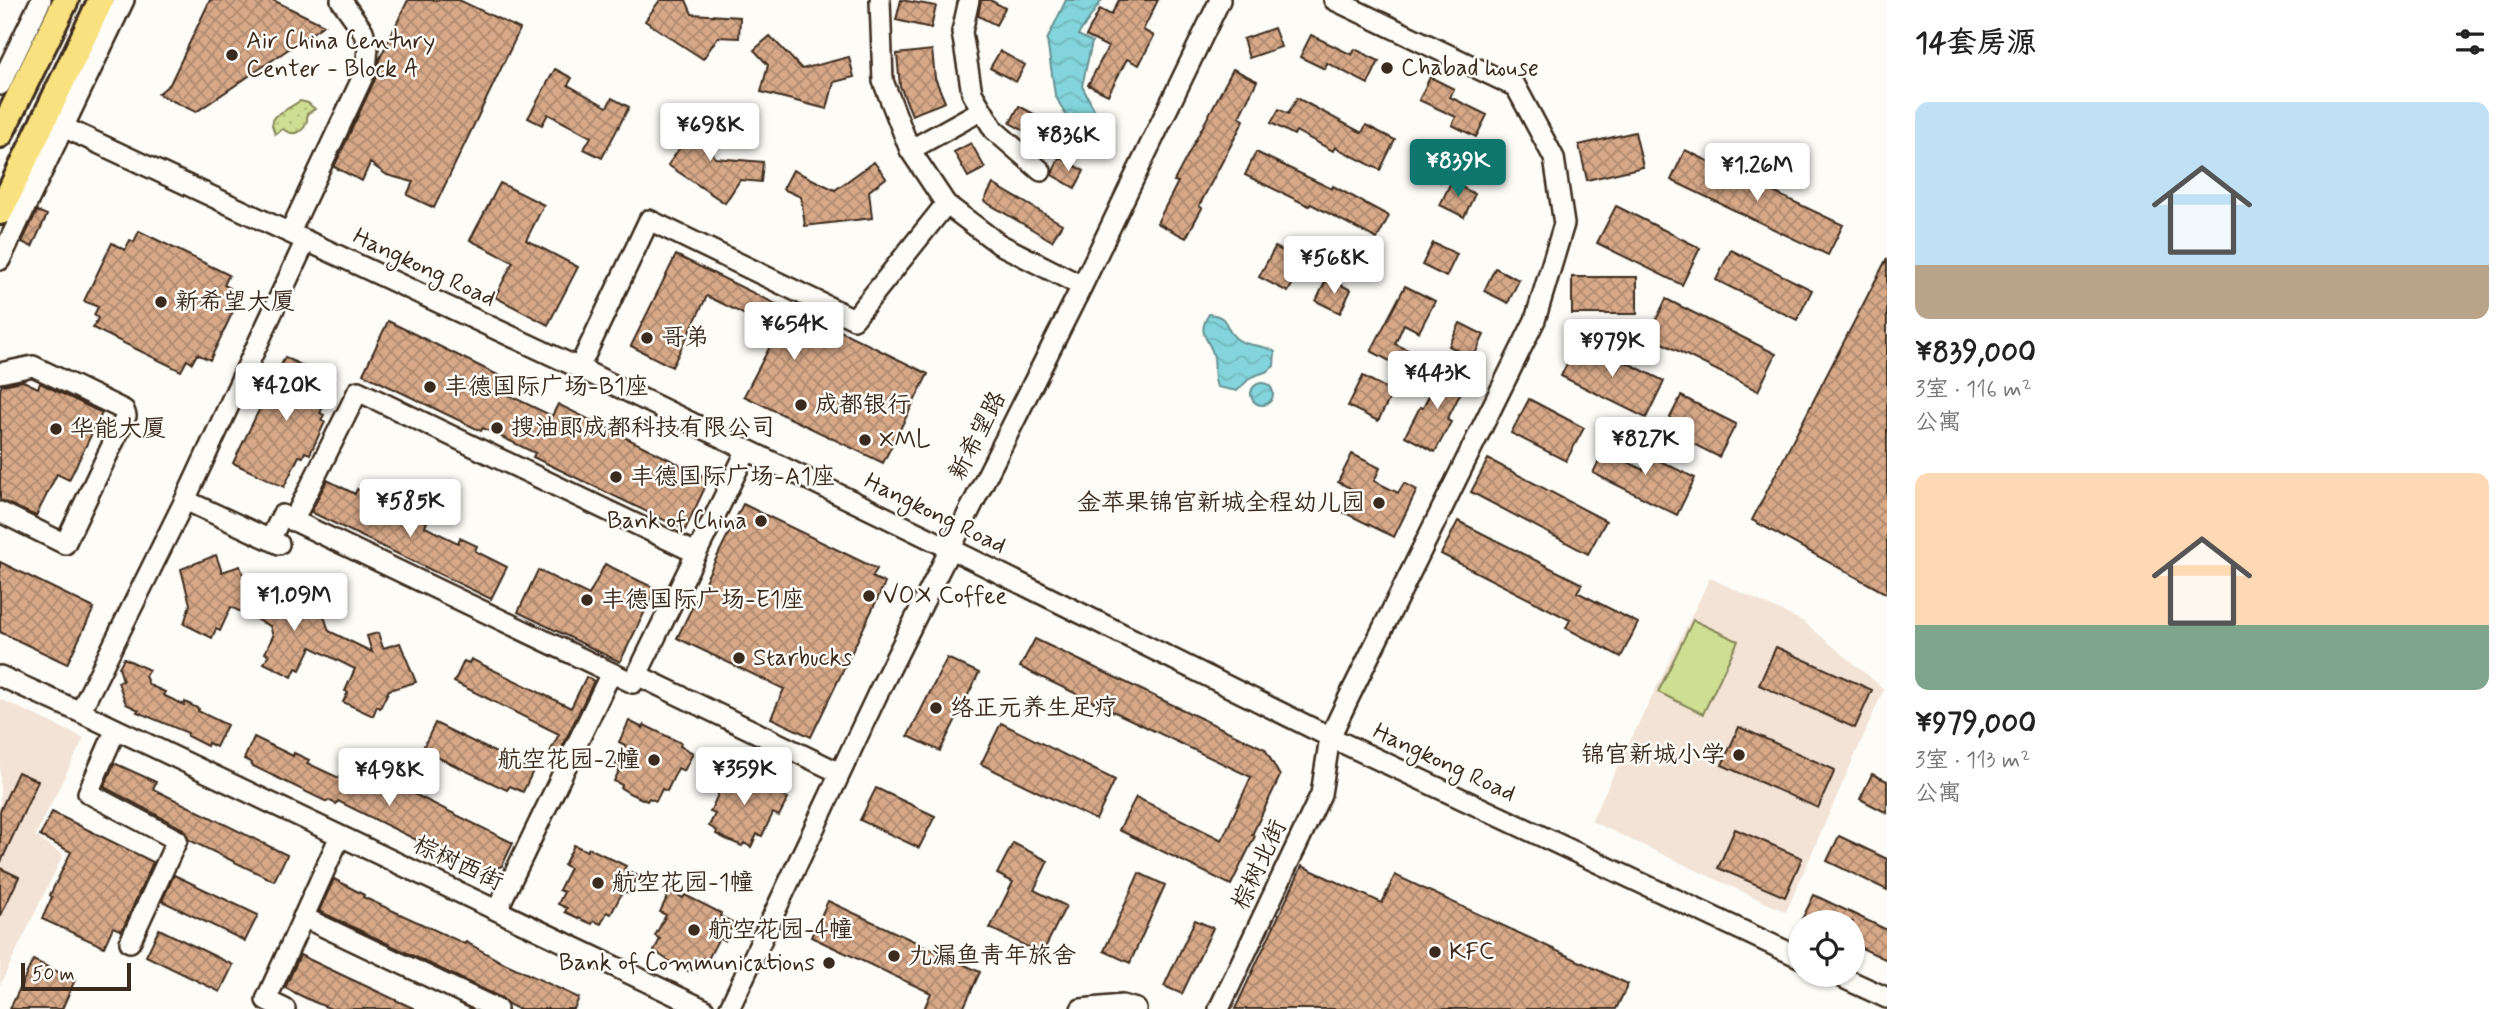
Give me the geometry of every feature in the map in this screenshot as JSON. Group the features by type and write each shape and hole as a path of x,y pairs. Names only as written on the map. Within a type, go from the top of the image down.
{"main road":[{"path":"0,135 66,0"},
{"path":"0,212 55,123 101,0"}],"street":[{"path":"0,85 41,0"},
{"path":"0,260 55,123 124,0"},
{"path":"80,712 185,500 366,70 368,47 363,31 341,0"},
{"path":"880,0 883,81 909,150 946,204 999,244 1082,286"},
{"path":"970,0 962,32 972,93 994,130 1041,171"},
{"name":"新希望路","path":"729,1009 949,548 1082,286 1220,0"},
{"name":"棕树北街","path":"1219,1009 1321,794 1330,737 1535,320 1564,224 1555,158 1516,88 1334,0"},
{"path":"909,150 982,110"},
{"name":"Hangkong Road","path":"55,123 579,368 1330,737 1788,952"},
{"path":"579,368 649,220 854,319 946,204"},
{"path":"0,373 33,366 124,410 126,416 65,544 0,512"},
{"path":"293,521 358,391 696,552"},
{"path":"185,500 274,542 282,515 633,683 747,450"},
{"path":"497,911 611,673"},
{"path":"637,675 840,774"},
{"name":"棕树西街","path":"0,676 704,1009"},
{"path":"116,729 88,793 177,840 130,942"},
{"path":"285,1009 266,1000 340,836"},
{"path":"303,917 496,1009"},
{"path":"1864,987 1887,998"},
{"path":"1082,1009 1122,1005 1136,1009"}],"shaded area":[{"name":"锦官新城小学","path":"1710,578 1804,622 1884,689 1786,912 1591,821"},
{"path":"0,699 84,738 35,836 63,855 0,985"}],"green space":[{"path":"300,101 315,109 307,114 304,128 297,133 283,129 275,134 272,125 274,117"},
{"path":"1693,620 1738,641 1703,714 1658,692"}],"water":[{"path":"1066,0 1102,0 1078,35 1092,42 1082,86 1109,138 1109,158 1085,151 1055,95 1047,40"},
{"path":"1209,314 1221,318 1232,335 1242,342 1266,347 1275,352 1274,366 1251,377 1237,391 1217,387 1214,358 1203,327"},
{"path":"1262,383 1270,386 1273,394 1270,402 1262,405 1254,402 1251,394 1254,386"}],"building":[{"name":"Air China Century Center - Block A","path":"210,0 273,0 324,25 196,112 158,94 170,84"},
{"path":"408,0 459,0 520,29 434,208 407,195 413,182 387,175 370,163 362,181 334,167 377,75 379,60"},
{"path":"660,0 686,0 692,14 740,17 739,38 718,37 703,59 645,21"},
{"path":"901,0 936,6 931,28 896,20"},
{"path":"981,0 990,0 1005,8 996,25 978,16"},
{"path":"1119,0 1158,0 1143,30 1154,36 1139,65 1127,59 1108,95 1088,85 1108,47 1086,36 1100,9 1111,15"},
{"path":"1274,28 1281,47 1249,58 1243,39"},
{"path":"1311,35 1352,55 1355,49 1379,61 1368,84 1327,63 1325,69 1300,57"},
{"path":"770,36 802,69 849,57 854,77 834,82 827,109 761,92 768,65 754,50"},
{"path":"932,50 935,78 945,102 912,115 900,86 897,54"},
{"path":"1000,51 1025,65 1016,82 990,68"},
{"path":"555,69 572,78 568,85 607,107 612,98 629,107 602,158 584,149 591,137 548,114 542,125 528,118"},
{"path":"1233,69 1257,81 1239,117 1244,120 1199,206 1202,208 1186,238 1157,223 1178,182 1174,181"},
{"path":"1430,77 1454,89 1450,97 1487,115 1476,137 1452,125 1456,117 1419,100"},
{"path":"1297,98 1362,133 1366,125 1395,140 1380,170 1335,147 1333,151 1296,131 1294,135 1271,123 1279,109 1288,114"},
{"path":"1019,106 1045,120 1035,137 1010,123"},
{"path":"696,115 715,158 763,162 761,182 740,180 725,203 668,165 684,142 676,124"},
{"path":"1635,132 1643,167 1587,180 1579,145"},
{"path":"971,143 985,168 968,177 954,152"},
{"path":"1426,147 1451,159 1440,182 1415,170"},
{"path":"1685,150 1843,225 1828,255 1671,180"},
{"path":"1256,152 1332,189 1333,186 1389,216 1377,239 1311,204 1309,206 1245,175"},
{"path":"1059,157 1084,171 1075,188 1052,175"},
{"path":"874,162 886,178 869,191 872,218 805,226 801,197 783,189 793,170 835,190"},
{"path":"1451,182 1475,194 1464,217 1440,205"},
{"path":"500,183 544,205 526,240 578,267 548,325 495,297 513,262 470,240"},
{"path":"993,184 1062,224 1052,241 984,201"},
{"path":"1616,206 1700,248 1682,285 1597,243"},
{"path":"37,211 47,215 32,247 22,242"},
{"name":"新希望大厦","path":"139,231 229,275 224,285 230,288 225,297 237,303 210,360 197,354 192,363 187,360 181,371 93,328 98,318 94,315 98,307 84,301 112,243 125,250 130,240 134,242"},
{"path":"1433,243 1457,254 1446,277 1422,265"},
{"path":"1275,247 1305,262 1288,292 1259,277"},
{"path":"1731,250 1812,290 1797,320 1716,280"},
{"path":"676,255 788,310 790,306 928,374 883,463 744,396 778,331 707,296 672,367 631,346"},
{"path":"1887,258 1887,594 1752,520"},
{"path":"1495,268 1519,280 1508,303 1484,291"},
{"path":"1572,277 1637,277 1637,314 1572,314"},
{"path":"1327,278 1351,290 1340,313 1316,301"},
{"path":"1405,286 1435,301 1419,332 1404,324 1395,344 1410,351 1401,367 1371,351"},
{"path":"1666,299 1776,354 1758,391 1648,336"},
{"path":"388,321 506,379 500,391 552,416 558,404 709,479 685,530 533,457 535,453 483,428 481,431 363,374"},
{"path":"1460,323 1484,335 1473,358 1449,346"},
{"path":"1579,339 1664,381 1646,418 1561,376"},
{"path":"285,357 335,382 320,413 324,415 321,420 325,422 310,454 305,452 303,457 299,456 284,487 233,463"},
{"path":"1443,368 1467,380 1447,420 1451,422 1435,452 1405,436"},
{"path":"1363,376 1393,392 1378,421 1348,406"},
{"path":"23,381 38,388 40,383 102,413 69,480 57,474 36,516 0,500 0,389 2,385"},
{"path":"1681,396 1736,424 1719,457 1664,429"},
{"path":"1529,399 1584,428 1566,461 1511,433"},
{"path":"1611,436 1631,447 1624,460 1643,470 1650,456 1695,478 1677,515 1593,473"},
{"name":"金苹果锦官新城全程幼儿园","path":"1352,454 1380,468 1374,481 1398,493 1404,483 1417,490 1394,537 1343,512 1354,490 1338,482"},
{"path":"1488,459 1606,521 1588,554 1471,492"},
{"path":"327,480 355,494 357,489 374,497 372,502 408,519 410,514 427,522 425,527 458,543 460,538 477,546 475,551 507,567 491,599 311,512"},
{"path":"743,504 877,569 872,577 885,583 811,737 771,718 784,689 677,638"},
{"path":"1458,521 1582,584 1577,592 1638,623 1621,657 1566,628 1570,620 1441,554"},
{"path":"216,555 222,572 240,566 245,580 249,578 254,594 291,613 286,598 298,594 303,610 320,604 329,631 372,652 367,636 378,633 383,648 400,643 416,682 389,690 373,716 343,702 355,669 311,647 300,670 296,668 292,677 264,663 269,655 265,653 273,636 270,626 231,607 220,631 216,629 212,638 184,624 190,604 181,569"},
{"path":"0,562 94,608 67,664 0,632"},
{"name":"丰德国际广场-E1座","path":"605,564 656,589 620,662 518,612 538,570 589,595"},
{"path":"1035,639 1265,749 1280,776 1231,885 1119,830 1136,797 1222,840 1251,777 1020,667"},
{"path":"1776,647 1872,690 1855,728 1759,685"},
{"path":"124,658 149,670 145,676 149,685 165,692 163,695 184,705 185,702 227,725 216,747 208,743 207,746 187,736 188,733 137,712 139,710 126,704 118,682 123,681 119,667"},
{"path":"947,658 979,673 940,751 908,736"},
{"path":"471,659 571,708 586,677 594,681 558,756 550,752 559,734 454,682 464,661 469,663"},
{"name":"航空花园-2幢","path":"629,721 643,728 644,725 681,743 680,746 693,753 684,771 678,768 667,791 662,789 656,801 649,798 647,801 631,794 614,781 620,769 615,767 625,745 619,742"},
{"path":"435,723 533,771 523,792 510,786 507,790 422,750"},
{"path":"1001,723 1115,780 1096,820 981,764"},
{"path":"1739,727 1835,770 1818,808 1722,765"},
{"path":"254,737 293,756 294,753 309,760 307,763 339,778 340,776 363,786 370,772 513,843 502,866 483,873 338,801 336,804 328,800 327,802 251,765 252,763 244,759"},
{"path":"114,763 156,782 153,789 287,855 274,881 189,840 183,829 104,787"},
{"path":"724,767 738,773 739,771 788,798 779,816 773,813 762,836 757,834 751,847 744,843 742,846 716,834 717,831 709,826 715,814 710,812 720,790 714,787"},
{"path":"18,772 38,781 0,864 0,811"},
{"path":"1872,774 1887,781 1887,813 1860,799"},
{"path":"876,788 935,816 919,848 860,820"},
{"path":"52,812 153,862 122,931 113,927 104,947 42,919 52,897 50,895 71,852 40,836"},
{"path":"1735,829 1802,858 1785,897 1718,868"},
{"path":"1839,836 1887,859 1887,890 1827,861"},
{"path":"1013,843 1048,861 1034,890 1066,906 1042,954 990,928 1013,882 997,874"},
{"name":"航空花园-1幢","path":"574,845 587,851 589,848 626,866 624,869 638,876 629,894 623,891 611,914 607,912 601,924 594,921 592,924 565,912 567,908 558,904 564,892 559,890 570,868 564,865"},
{"path":"1302,866 1382,903 1395,875 1628,984 1616,1009 1235,1009"},
{"path":"0,868 19,877 0,917"},
{"path":"1139,873 1165,885 1130,963 1104,951"},
{"path":"174,875 258,915 245,941 162,901"},
{"path":"334,879 364,895 363,897 465,944 466,942 579,998 574,1009 518,1009 502,998 319,911"},
{"name":"航空花园-4幢","path":"670,891 683,898 685,895 721,913 720,916 734,923 725,941 719,938 707,961 703,958 697,971 690,967 688,971 654,951 660,939 655,936 666,915 660,912"},
{"path":"1814,895 1845,910 1806,910"},
{"path":"828,901 980,972 963,1009 924,1009 931,993 811,937"},
{"path":"1865,919 1887,930 1887,960 1865,950"},
{"path":"1195,920 1213,928 1182,994 1164,986"},
{"path":"159,929 233,965 220,992 146,956"},
{"path":"300,955 415,1009 331,1009 312,1001 285,988"},
{"path":"33,960 75,980 62,1009 10,1009"}],"place":[{"name":"Air China Century Center - Block A","path":"232,55"},
{"name":"Chabad house","path":"1387,68"},
{"name":"新希望大厦","path":"161,302"},
{"name":"哥弟","path":"647,338"},
{"name":"丰德国际广场-B1座","path":"430,387"},
{"name":"成都银行","path":"801,405"},
{"name":"搜油郎成都科技有限公司","path":"497,428"},
{"name":"华能大厦","path":"56,429"},
{"name":"XML","path":"865,440"},
{"name":"丰德国际广场-A1座","path":"616,477"},
{"name":"金苹果锦官新城全程幼儿园","path":"1379,503"},
{"name":"Bank of China","path":"761,521"},
{"name":"VOX Coffee","path":"869,596"},
{"name":"丰德国际广场-E1座","path":"587,600"},
{"name":"Starbucks","path":"739,658"},
{"name":"络正元养生足疗","path":"936,708"},
{"name":"锦官新城小学","path":"1739,755"},
{"name":"航空花园-2幢","path":"654,760"},
{"name":"航空花园-1幢","path":"598,883"},
{"name":"航空花园-4幢","path":"694,930"},
{"name":"KFC","path":"1435,952"},
{"name":"九漏鱼青年旅舍","path":"894,956"},
{"name":"Bank of Communications","path":"829,963"}]}
